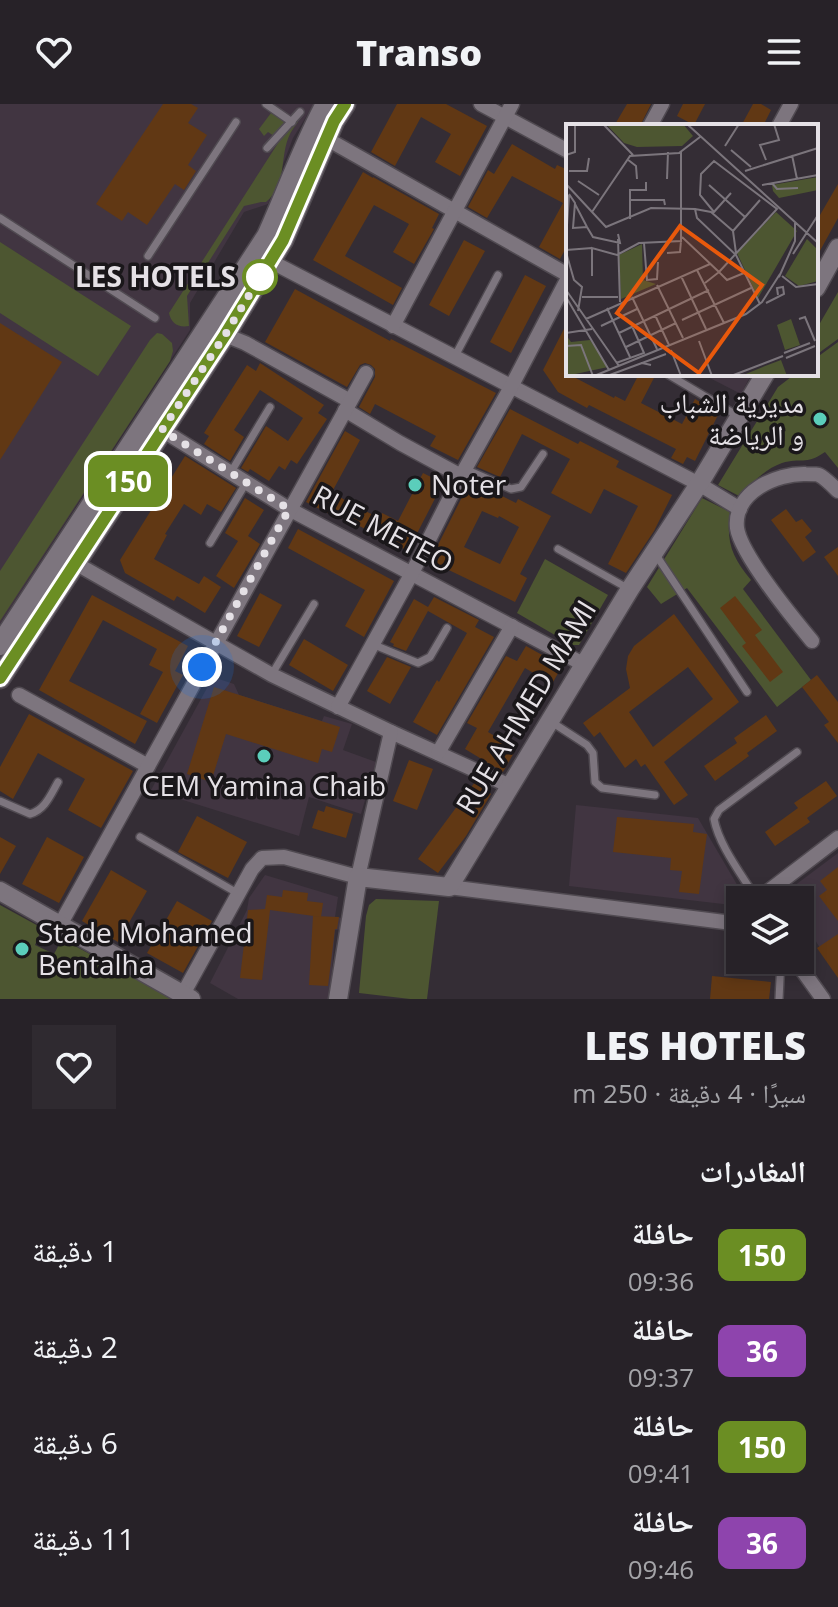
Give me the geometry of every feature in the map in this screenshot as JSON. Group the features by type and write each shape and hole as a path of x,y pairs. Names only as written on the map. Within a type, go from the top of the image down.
{"main road":[{"path":"0,645 267,236 308,137 326,104"},
{"path":"0,678 225,335 270,261 290,226 345,104"}],"street":[{"path":"481,104 508,110 566,150"},
{"path":"651,124 662,104"},
{"path":"780,124 791,104"},
{"path":"393,326 508,110"},
{"path":"327,139 566,275"},
{"path":"818,283 838,248"},
{"path":"270,261 699,484 740,509"},
{"path":"338,707 566,280"},
{"path":"225,335 245,343 347,405 400,443 463,472"},
{"path":"60,925 366,373"},
{"name":"RUE AHMED MAMI","path":"449,887 764,376"},
{"name":"RUE METEO","path":"162,430 289,509 585,665"},
{"path":"812,641 755,565 737,531 737,515 750,495 771,479 794,474 818,475 838,491"},
{"path":"75,563 272,675 510,786"},
{"path":"438,753 512,626"},
{"path":"19,695 148,766"},
{"path":"338,999 358,877 391,732"},
{"path":"775,886 838,838"},
{"path":"0,891 187,997 252,869 262,858 284,857 358,877 726,922"},
{"path":"805,974 823,999"}],"lane":[{"path":"266,104 292,122"},
{"path":"267,148 300,112"},
{"path":"148,256 236,122"},
{"path":"0,218 155,318"},
{"path":"454,358 498,275"},
{"path":"671,376 740,417"},
{"path":"231,472 270,407"},
{"path":"463,472 517,489 543,454"},
{"path":"210,543 246,482"},
{"path":"558,549 630,589"},
{"path":"655,553 747,692"},
{"path":"272,675 314,604"},
{"path":"372,644 418,663 430,657 447,628"},
{"path":"550,721 587,745 593,753 595,782 602,788 655,795"},
{"path":"749,886 721,840 714,819 719,810 797,752"},
{"path":"0,801 30,814 35,813 41,809 58,782"},
{"path":"140,837 239,894"},
{"path":"779,999 780,974"}],"shaded area":[{"path":"0,104 314,104 293,138 268,204 244,212 190,303 190,330 0,624"},
{"path":"706,376 748,376 741,394"},
{"name":"CEM Yamina Chaib","path":"213,677 234,684 239,695 322,721 324,716 352,724 343,750 376,762 361,814 309,797 299,836 151,790"},
{"path":"576,805 698,818 738,886 726,886 726,904 569,886"},
{"path":"838,853 838,942 823,953 814,938 814,886 794,886"},
{"path":"265,875 338,897 335,917 342,918 341,929 335,930 328,999 238,999 210,983 247,910 249,898"}],"green space":[{"path":"274,109 298,122 287,142 277,187 266,202 244,206 187,296 189,326 178,325 169,313 280,140 268,132 264,136 259,129"},
{"path":"0,242 131,326 98,376 0,313"},
{"path":"838,292 838,339 818,354 818,327"},
{"path":"157,333 172,343 170,361 0,621 0,571"},
{"path":"838,342 838,468 825,452 813,459 788,461 770,469 741,497 718,485 778,387 792,376 818,376 818,357"},
{"path":"702,498 730,512 732,549 751,580 743,589 811,680 777,707 687,588 661,604 647,587"},
{"path":"545,559 608,595 579,645 572,645 517,613"},
{"path":"376,899 439,901 427,999 359,993 366,916 369,905"},
{"name":"Stade Mohamed Bentalha","path":"0,905 42,928 35,945 54,954 62,939 173,999 0,999"}],"building":[{"path":"163,104 191,104 198,108 188,123 207,135 188,165 196,171 184,190 175,184 147,225 128,212 122,221 96,204"},
{"path":"397,104 446,104 487,126 460,176 435,162 451,134 421,117 395,166 371,152"},
{"path":"627,104 651,104 641,124 615,124"},
{"path":"683,104 705,104 695,124 677,116"},
{"path":"753,104 761,104 771,110 764,124 742,124"},
{"path":"512,144 555,169 557,165 566,169 566,248 560,259 539,247 563,203 512,176 487,218 468,207 488,170 494,174"},
{"path":"363,172 439,214 414,264 393,252 409,224 374,205 345,256 402,288 393,305 313,260"},
{"path":"838,184 838,218 818,254 818,214"},
{"path":"464,240 485,251 449,316 429,305"},
{"path":"525,275 546,286 511,353 490,342"},
{"path":"295,289 390,341 496,393 458,460 430,446 436,436 375,404 370,414 359,407 375,377 375,369 371,365 360,365 347,387 265,342"},
{"path":"0,323 62,362 0,460"},
{"path":"566,325 566,376 625,401 638,376 655,376 641,403 682,424 695,399 719,413 695,461 687,457 683,464 671,458 676,449 558,392 543,370"},
{"path":"260,363 324,405 318,413 327,419 297,464 291,460 285,470 279,466 269,481 250,469 248,472 241,468 266,426 288,441 303,418 260,390 234,430 244,437 230,461 204,444 209,436 204,433 247,365 256,371"},
{"path":"510,409 619,461 616,467 672,495 654,531 626,573 608,564 638,506 604,489 591,514 551,493 570,459 522,434 500,477 477,467"},
{"path":"345,431 360,440 332,492 348,502 379,518 382,513 398,521 423,473 443,483 408,551 306,502"},
{"path":"185,456 236,488 221,512 207,504 201,515 184,504 154,559 199,584 204,576 221,587 205,613 177,596 174,601 125,573 120,560"},
{"path":"471,479 494,488 492,491 516,503 518,499 551,516 520,574 527,578 515,602 430,561","holes":["482,511 519,527 500,564 464,547"]},
{"path":"245,498 264,510 248,536 260,544 234,588 216,576 238,541 225,533"},
{"path":"786,509 796,522 802,519 812,531 805,537 816,552 803,562 771,520"},
{"path":"298,529 394,581 364,637 345,626 365,590 288,548"},
{"path":"838,547 838,576 824,557"},
{"path":"260,593 282,605 259,647 237,636"},
{"path":"92,595 188,646 175,671 183,675 157,723 140,714 163,672 149,665 157,649 103,620 69,681 147,721 135,744 39,690"},
{"path":"735,596 762,630 755,635 783,672 770,682 742,646 746,643 720,608"},
{"path":"434,597 479,620 475,627 494,637 437,735 413,722 467,633 428,611 406,651 390,642 414,599 428,607"},
{"path":"674,614 739,702 664,762 688,795 674,805 645,764 641,767 636,759 625,768 600,732 594,737 583,723 630,688 626,669 634,646","holes":["688,667 713,699 653,747 629,712"]},
{"path":"304,639 348,665 333,691 289,665"},
{"path":"526,646 562,666 552,684 525,668 488,732 516,749 503,772 465,749 477,728 467,723 506,656 517,661"},
{"path":"387,657 411,667 390,704 367,691"},
{"path":"817,675 838,702 838,743 824,725 829,722 802,687"},
{"path":"214,687 340,727 332,752 322,749 318,763 226,734 211,782 187,774"},
{"path":"29,714 133,771 101,828 68,810 85,779 38,753 13,799 0,791 0,767"},
{"path":"766,715 777,731 715,781 704,766 737,743 734,738"},
{"path":"409,760 433,769 417,810 393,801"},
{"path":"826,781 837,796 807,818 810,822 775,846 765,832 798,808 794,803"},
{"path":"475,782 491,794 466,836 438,873 418,859"},
{"path":"326,806 353,814 346,838 312,828 318,810 324,812"},
{"path":"197,816 247,842 228,878 178,852"},
{"path":"617,817 694,824 693,832 707,834 699,894 679,892 682,871 670,870 671,858 613,852"},
{"path":"0,837 16,846 0,874"},
{"path":"47,837 84,857 59,903 22,884"},
{"path":"838,867 838,921 819,896 827,890 820,881"},
{"path":"111,870 147,891 118,942 82,921"},
{"path":"283,890 308,893 307,901 323,903 321,917 270,910 262,980 240,978 248,910 265,909 267,895 282,897"},
{"path":"177,901 212,921 183,973 147,953"},
{"path":"313,916 339,917 328,986 309,985"},
{"path":"838,934 838,978 817,948"},
{"path":"712,976 771,982 769,999 710,999"}],"bus line":[{"name":"150","path":"0,678 225,335 283,240 334,121 345,104"}],"place":[{"name":"LES HOTELS","path":"260,277"},
{"name":"مديرية الشباب و الرياضة","path":"820,419"},
{"name":"Noter","path":"415,485"},
{"name":"CEM Yamina Chaib","path":"264,756"},
{"name":"Stade Mohamed Bentalha","path":"22,949"}],"route":[{"path":"202,667 289,509 162,430 260,277"}]}
